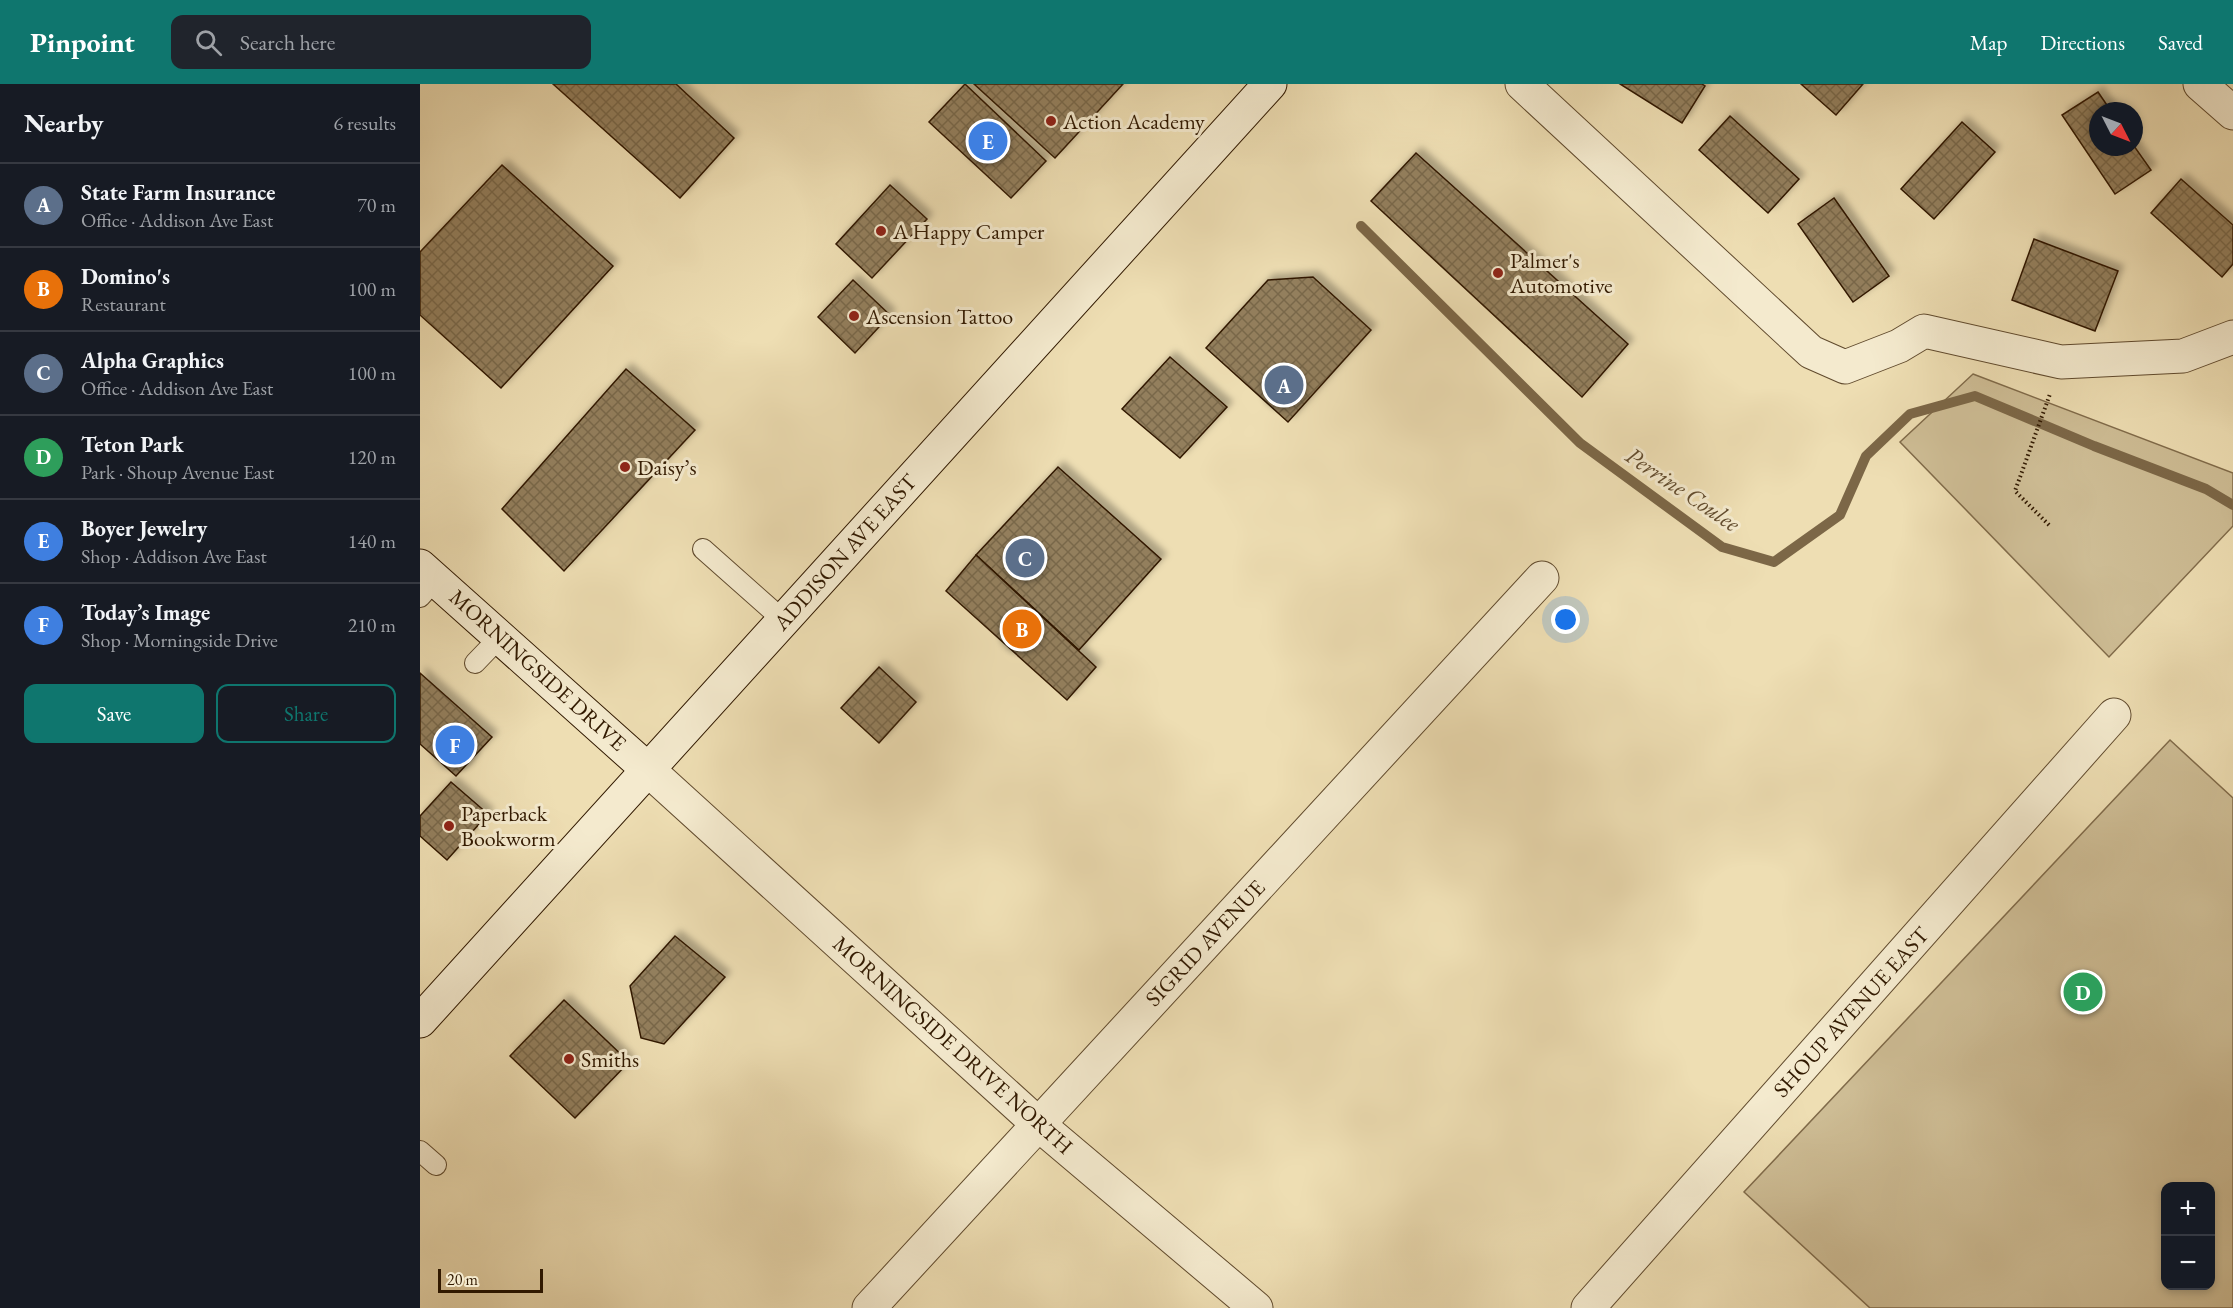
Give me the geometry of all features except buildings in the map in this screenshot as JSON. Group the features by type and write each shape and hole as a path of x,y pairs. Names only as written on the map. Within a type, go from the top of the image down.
{"street":[{"name":"ADDISON AVE EAST","path":"420,1020 651,772 783,620 1270,84"},
{"path":"1522,84 1811,352 1845,367 1899,346 1924,330 2061,362 2183,356 2233,337"},
{"path":"2200,84 2233,113"},
{"name":"SIGRID AVENUE","path":"869,1308 1542,578"},
{"name":"MORNINGSIDE DRIVE","path":"425,581 500,636 651,772"},
{"name":"SHOUP AVENUE EAST","path":"1588,1308 2114,715"},
{"name":"MORNINGSIDE DRIVE NORTH","path":"651,772 1038,1124 1256,1308"}],"lane":[{"path":"703,549 783,620"},
{"path":"476,663 500,636"},
{"path":"420,1151 436,1165"}],"path":[{"path":"2037,432 2015,491 2049,525"}],"shaded area":[{"path":"1973,374 2233,473 2233,526 2109,657 1900,442"},
{"path":"2170,740 2233,798 2233,1308 1870,1308 1744,1192"}],"waterway":[{"name":"Perrine Coulee","path":"1361,226 1580,443 1722,547 1774,562 1840,515 1866,456 1910,414 1975,396 2094,446 2206,489 2233,505"}],"place":[{"name":"Action Academy","path":"1051,121"},
{"name":"Boyer Jewelry","path":"988,141"},
{"name":"A Happy Camper","path":"881,231"},
{"name":"Palmer's Automotive","path":"1498,273"},
{"name":"Ascension Tattoo","path":"854,316"},
{"name":"State Farm Insurance","path":"1284,385"},
{"name":"Daisy’s","path":"625,467"},
{"name":"Alpha Graphics","path":"1025,558"},
{"name":"Domino's","path":"1022,629"},
{"name":"Today’s Image","path":"455,745"},
{"name":"Paperback Bookworm","path":"449,826"},
{"name":"Teton Park","path":"2083,992"},
{"name":"Smiths","path":"569,1059"}]}
